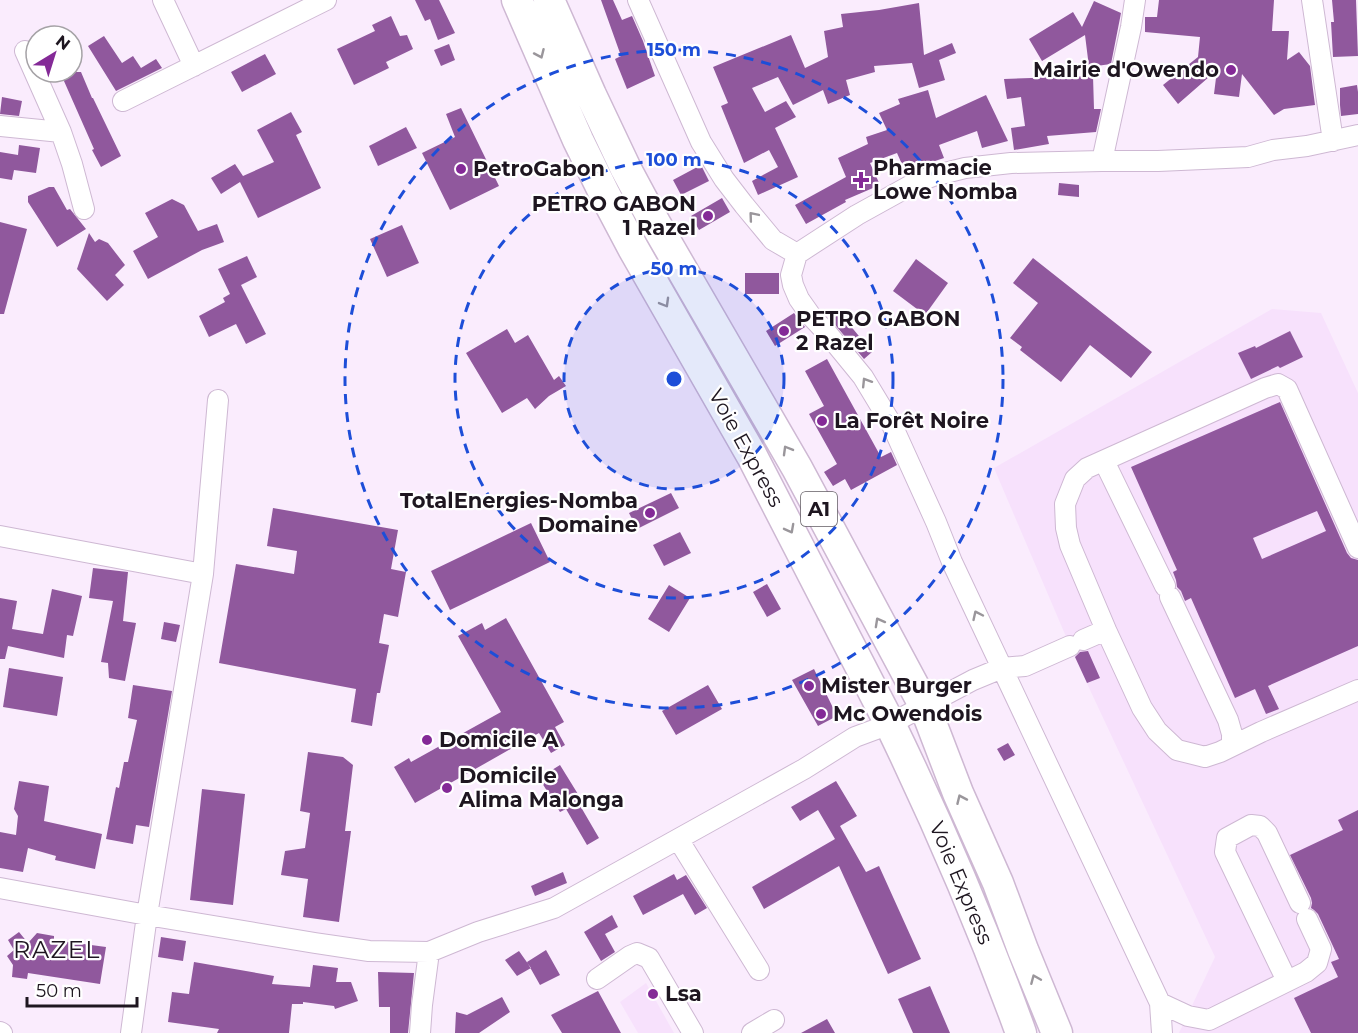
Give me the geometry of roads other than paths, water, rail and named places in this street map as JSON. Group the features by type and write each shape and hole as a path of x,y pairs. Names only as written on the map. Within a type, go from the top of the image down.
{"highway":[{"name":"Voie Express","path":"517,0 573,130 605,195 752,456 911,767 975,915 1021,1033"},
{"name":"A1","path":"549,0 591,95 655,224 797,468 925,707 1057,1033"}],"street":[{"path":"163,0 194,66"},
{"path":"123,101 326,0"},
{"path":"638,0 697,133 718,170 773,240 797,254"},
{"path":"1102,161 1135,0"},
{"path":"1312,0 1333,141"},
{"path":"40,84 61,132 84,210"},
{"path":"0,126 61,132"},
{"path":"1162,1033 1160,1003 952,562 892,425 863,377 799,299 791,275 797,254 884,199 933,176 964,168 1011,163 1158,161 1248,156 1358,135"},
{"path":"1358,548 1287,389 1278,384 1264,388 1087,468 1075,479 1065,504 1066,528 1070,545 1106,630 1142,708 1157,732 1177,750 1205,757 1358,690"},
{"path":"131,1033 147,915 203,574 218,400"},
{"path":"1104,461 1228,720 1232,734 1232,746"},
{"path":"0,536 203,574"},
{"path":"0,888 147,915 369,951 429,952 478,932 554,908 804,769 855,737 890,724 973,680 1002,668 1025,666 1106,630"},
{"path":"1160,1003 1188,1016 1209,1020 1306,972 1317,963 1321,949 1267,833 1260,826 1251,825 1227,837 1225,852 1287,981"},
{"path":"678,839 759,970"},
{"path":"420,1033 429,952"},
{"path":"597,978 637,953 650,957 693,1033"},
{"path":"752,1033 774,1020"}],"place":[{"name":"Mairie d'Owendo","path":"1231,70"},
{"name":"PetroGabon","path":"461,169"},
{"name":"Pharmacie Lowe Nomba","path":"861,180"},
{"name":"PETRO GABON 1 Razel","path":"708,216"},
{"name":"PETRO GABON 2 Razel","path":"784,331"},
{"name":"La Forêt Noire","path":"822,421"},
{"name":"TotalEnergies-Nomba Domaine","path":"650,513"},
{"name":"Mister Burger","path":"809,686"},
{"name":"Mc Owendois","path":"821,714"},
{"name":"Domicile A","path":"427,740"},
{"name":"Domicile Alima Malonga","path":"447,788"},
{"name":"Lsa","path":"653,994"}],"district":[{"name":"RAZEL","path":"57,950"}]}
